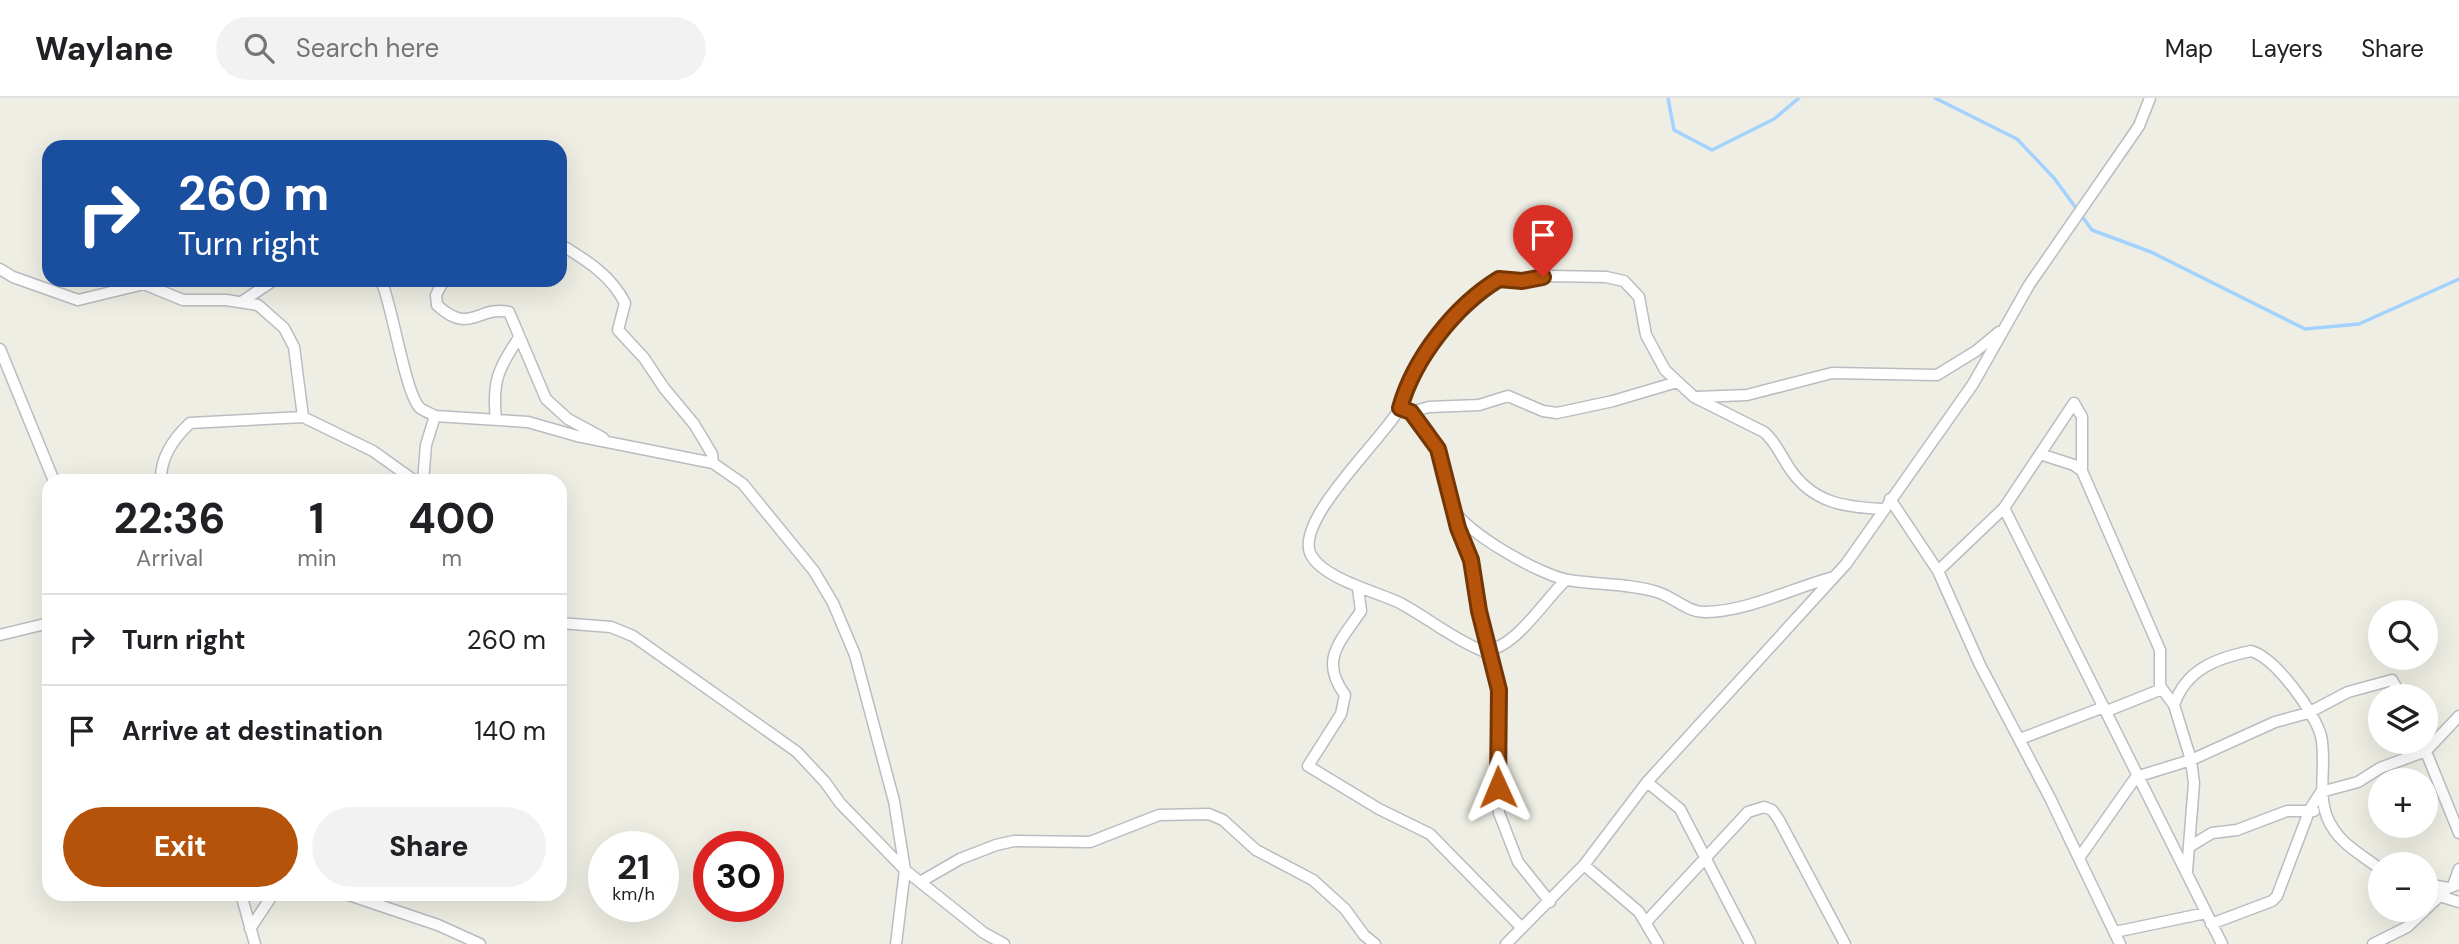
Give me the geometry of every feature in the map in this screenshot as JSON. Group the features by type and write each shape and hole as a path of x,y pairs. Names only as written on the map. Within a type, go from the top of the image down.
{"street":[{"path":"1506,944 1584,866 1647,782 1834,577 1973,384 2029,285 2139,126 2150,98"},
{"path":"567,249 605,275 618,289 625,303 618,330 644,358 664,388 694,424 712,454 713,463"},
{"path":"0,269 13,277 78,300 132,287"},
{"path":"1566,580 1548,596 1529,623 1489,651 1473,647 1400,603 1358,588 1316,561 1309,549 1312,529 1348,472 1405,410 1413,373 1441,332 1461,310 1504,278 1522,281 1551,276 1606,277 1624,281 1639,297 1646,335 1665,370 1677,382 1694,397 1765,432 1794,475 1821,499 1845,507 1882,509"},
{"path":"151,287 183,300 243,301 258,304 284,328 296,357 303,417"},
{"path":"243,301 264,287"},
{"path":"384,287 393,312 413,396 421,409 435,416 528,422 615,444 713,463 743,484 800,552 833,603 855,655 894,801 905,870 896,944"},
{"path":"440,287 436,295 437,305 457,319 469,321 501,310 509,312 535,379 555,411 615,444"},
{"path":"1694,397 1747,395 1832,373 1937,375 1976,351 2005,327"},
{"path":"496,419 493,392 496,377 518,339"},
{"path":"0,349 51,474"},
{"path":"1405,410 1479,405 1508,396 1543,411 1557,413 1613,401 1677,382"},
{"path":"1938,571 2004,508 2074,403 2082,417 2082,471 2160,650 2162,689 2174,705 2191,760 2194,783 2187,871"},
{"path":"1405,410 1438,449 1452,509 1473,567 1499,690 1499,813 1518,862 1550,902"},
{"path":"424,474 426,445 435,416"},
{"path":"161,474 161,467 171,445 190,424 303,417 373,451 405,474"},
{"path":"2040,454 2074,465 2082,471"},
{"path":"1890,499 1938,571 1980,665 2020,740 2120,944"},
{"path":"2004,508 2105,709 2136,777 2187,871 2222,944"},
{"path":"1452,509 1498,547 1540,570 1566,580 1651,591 1668,596 1688,608 1705,612 1737,608 1834,577"},
{"path":"1358,588 1362,611 1333,656 1334,682 1345,695 1342,712 1308,765 1379,809 1430,834 1522,929"},
{"path":"0,635 42,624"},
{"path":"567,624 611,627 633,636 797,752 840,803 905,870 984,933 1004,944"},
{"path":"2174,705 2182,685 2206,664 2251,651 2263,657 2292,685 2308,713 2316,720 2322,740 2322,792 2328,820"},
{"path":"2377,684 2392,680 2394,684"},
{"path":"2079,858 2136,777 2191,760 2253,731 2308,713 2348,692 2368,687"},
{"path":"2020,740 2162,689"},
{"path":"2438,734 2459,716"},
{"path":"2115,933 2208,918 2272,901 2277,896 2310,809 2322,792 2358,782 2408,754"},
{"path":"2427,754 2459,833"},
{"path":"1647,782 1681,809 1750,944"},
{"path":"1647,921 1748,812 1764,807 1772,810 1844,944"},
{"path":"2189,847 2212,833 2237,830 2287,811 2310,809 2328,820 2355,854 2368,862"},
{"path":"920,882 960,859 996,845 1024,841 1078,843 1159,815 1209,814 1223,820 1256,850 1313,880 1345,908 1364,935 1375,944"},
{"path":"1584,866 1647,921 1658,944"},
{"path":"2459,869 2450,888 2459,902"},
{"path":"243,901 255,944"},
{"path":"250,929 268,901"},
{"path":"367,901 438,925 480,944"},
{"path":"2373,944 2412,922"}],"waterway":[{"path":"1668,98 1674,130 1712,150 1774,119 1799,98"},
{"path":"1935,98 2017,139 2054,178 2092,230 2151,252 2305,329 2359,324 2459,279"}],"route":[{"path":"1498,787 1499,690 1479,611 1475,575 1448,495 1438,449 1411,412 1400,408 1413,373 1441,332 1461,310 1499,279 1522,281 1543,277"}]}
